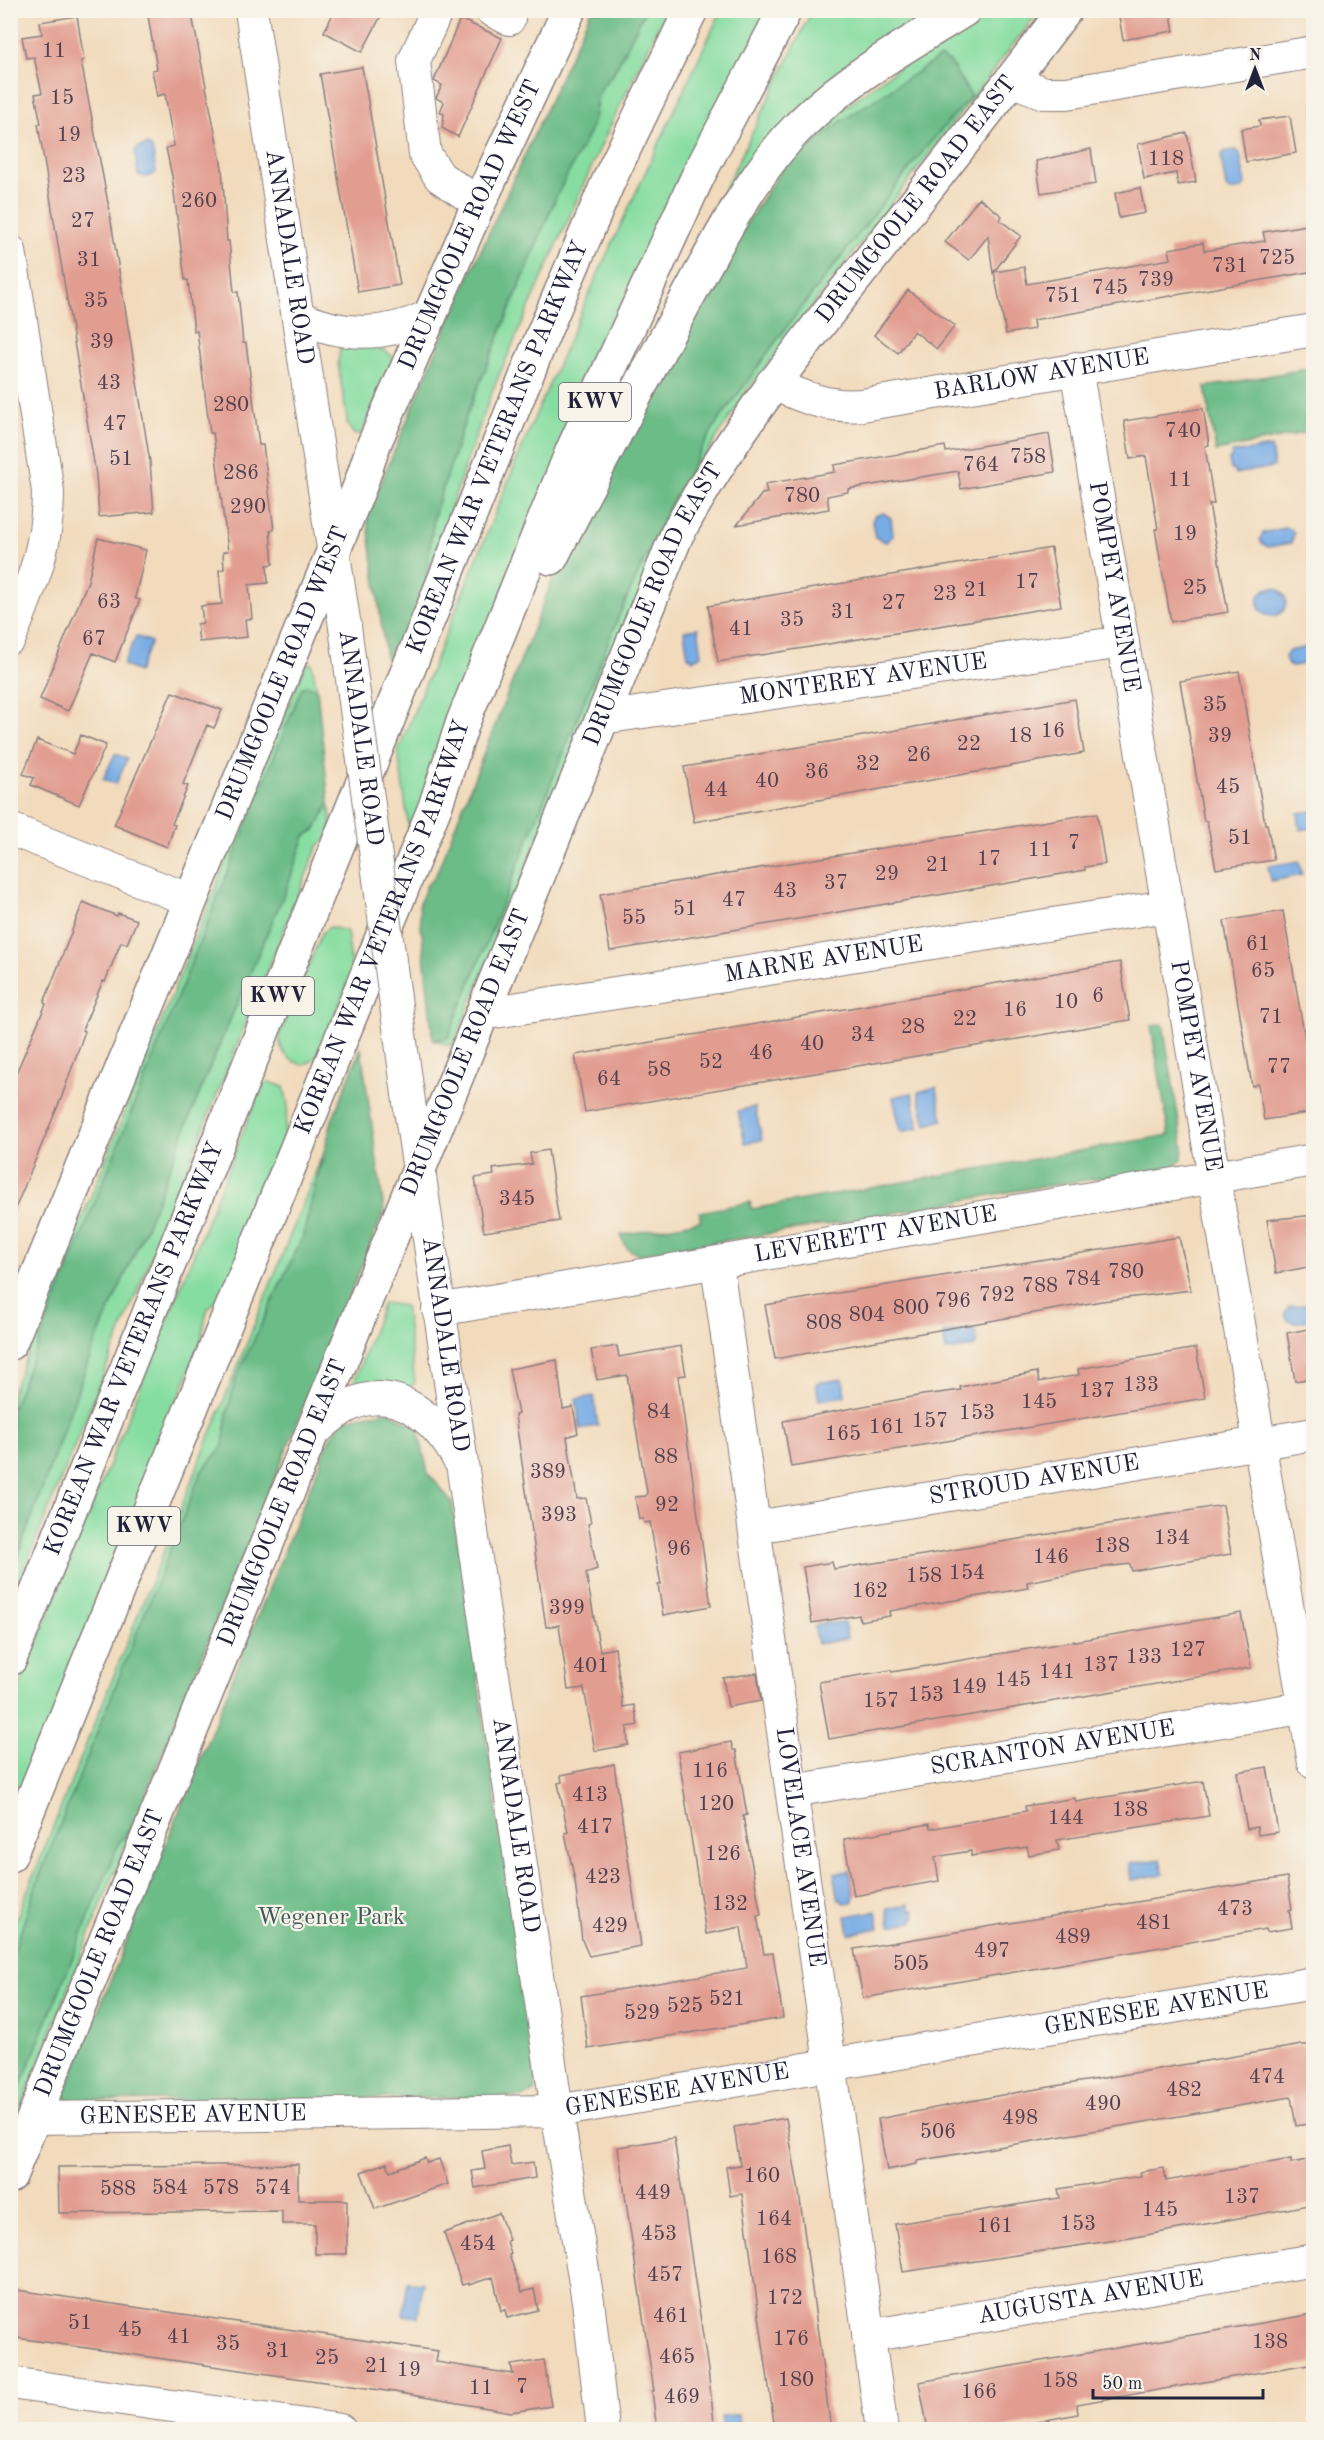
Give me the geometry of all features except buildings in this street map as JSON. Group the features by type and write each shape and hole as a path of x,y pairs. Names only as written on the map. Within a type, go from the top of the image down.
{"main road":[{"name":"DRUMGOOLE ROAD WEST","path":"10,1344 374,444 479,203 568,10"},
{"name":"KOREAN WAR VETERANS PARKWAY","path":"10,1659 544,332 647,102 692,10"},
{"path":"647,102 704,10"},
{"name":"KOREAN WAR VETERANS PARKWAY","path":"10,1855 435,807 463,722 573,450 698,176 785,10"},
{"path":"435,807 474,728 517,626 567,527 702,272 758,178 788,138 833,97 875,66 964,10"},
{"name":"DRUMGOOLE ROAD EAST","path":"10,2176 677,534 723,455 772,383 1065,10"}],"street":[{"name":"ANNADALE ROAD","path":"251,10 345,627 438,1310 465,1472 557,2111 588,2301 603,2430"},
{"path":"256,43 274,10"},
{"path":"437,10 414,62 424,154 440,177 479,203"},
{"path":"1011,80 1044,93 1067,93 1314,52"},
{"path":"10,251 48,491 48,526 41,560 10,638"},
{"path":"299,317 326,328 363,334 399,328 429,316"},
{"name":"BARLOW AVENUE","path":"772,383 813,401 849,406 1314,330"},
{"name":"POMPEY AVENUE","path":"1076,368 1260,1443 1309,1706 1314,1763"},
{"name":"MONTEREY AVENUE","path":"602,718 1123,642"},
{"path":"10,828 190,900"},
{"name":"MARNE AVENUE","path":"482,1014 1167,906"},
{"name":"LEVERETT AVENUE","path":"438,1310 1314,1160"},
{"name":"LOVELACE AVENUE","path":"717,1264 882,2430"},
{"path":"311,1434 336,1414 360,1401 393,1400 409,1404 426,1416 444,1437 465,1472"},
{"name":"STROUD AVENUE","path":"756,1527 1314,1434"},
{"name":"SCRANTON AVENUE","path":"792,1791 1309,1706"},
{"name":"GENESEE AVENUE","path":"34,2118 557,2111 1314,1983"},
{"name":"AUGUSTA AVENUE","path":"868,2336 1314,2260"},
{"path":"10,2383 340,2430"}],"green space":[{"path":"591,11 645,11 613,74 603,85 597,98 594,119 588,135 556,197 467,414 434,516 423,599 389,681 367,516 453,311"},
{"path":"645,11 666,11 603,141 493,389 460,480 423,599 434,516 467,414 556,197 588,135 594,119 597,98 603,85 613,74"},
{"path":"721,11 767,11 411,844 398,751 530,428 601,267"},
{"path":"812,11 950,11 874,58 717,224 709,221"},
{"path":"988,11 1039,11 746,392 694,473 535,844 453,1046 433,1040 448,1037 620,613 666,513 714,427 788,325 927,146 971,96 819,138 802,154 790,156 836,115 884,78"},
{"path":"940,57 950,62 971,96 927,146 788,325 714,427 666,513 620,613 448,1038 433,1040 419,905 427,885 435,877 556,571 690,311 790,156 802,154 840,122"},
{"path":"345,346 384,350 392,356 393,361 362,432 358,435 354,434 348,426 338,363 340,348"},
{"path":"1313,368 1313,431 1216,451 1205,387"},
{"path":"306,663 312,664 317,690 309,686 302,688 11,1411 11,1395"},
{"path":"309,686 317,690 329,804 315,830 305,836 287,887 209,1069 147,1225 94,1345 11,1575 11,1411 302,687"},
{"path":"329,804 331,827 329,833 318,846 11,1602 11,1575 94,1345 147,1225 209,1069 287,887 305,836 315,830"},
{"path":"330,927 347,931 352,972 320,1053 303,1065 285,1055 279,1036 322,933"},
{"path":"1163,1024 1183,1146 1182,1159 1174,1167 1014,1191 838,1223 640,1254 630,1250 622,1239 621,1235 700,1221 700,1212 750,1202 752,1209 1169,1135 1151,1026"},
{"path":"361,1048 384,1211 132,1827 119,1843 11,2110 11,1959 38,1880 201,1472 223,1446 227,1414 236,1378 303,1236 332,1120"},
{"path":"269,1082 284,1087 288,1106 284,1137 227,1287 207,1310 201,1341 11,1826 11,1708 253,1107 262,1087"},
{"path":"322,1156 303,1236 236,1378 227,1414 223,1447 201,1472 38,1880 11,1959 11,1932"},
{"path":"383,1303 405,1306 415,1382 409,1390 359,1388 354,1382"},
{"name":"Wegener Park","path":"389,1411 418,1429 428,1473 452,1502 537,2083 534,2092 524,2097 66,2101 65,2093 330,1438 344,1419"},
{"path":"132,1827 11,2133 11,2110 119,1842"}],"water":[{"path":"147,145 152,148 156,172 150,176 138,175 135,151"},
{"path":"1235,150 1240,153 1245,185 1241,189 1230,191 1226,188 1221,156 1224,152"},
{"path":"1271,447 1274,467 1235,474 1234,470 1231,470 1229,459 1232,458 1231,453"},
{"path":"883,513 891,518 893,536 886,542 875,537 872,522 874,516"},
{"path":"1284,528 1291,529 1294,534 1291,543 1268,547 1262,544 1260,539 1263,533"},
{"path":"1272,588 1282,592 1286,602 1282,612 1272,616 1262,612 1258,602 1262,592"},
{"path":"698,628 702,655 692,660 688,657 684,631"},
{"path":"136,636 151,642 138,672 123,665"},
{"path":"1308,647 1313,649 1313,662 1288,665 1285,657 1289,651"},
{"path":"115,754 127,759 116,784 103,779"},
{"path":"1313,811 1313,828 1300,830 1298,813"},
{"path":"1299,861 1302,875 1271,881 1268,866"},
{"path":"936,1087 943,1120 926,1125 918,1092"},
{"path":"912,1093 919,1128 901,1132 893,1097"},
{"path":"755,1107 762,1140 745,1143 738,1111"},
{"path":"1308,1304 1313,1306 1313,1319 1295,1323 1287,1320 1285,1314 1289,1307"},
{"path":"970,1329 975,1331 977,1343 973,1347 946,1351 943,1333"},
{"path":"843,1379 845,1396 819,1400 816,1383"},
{"path":"594,1396 598,1426 580,1429 576,1399"},
{"path":"844,1622 847,1639 818,1644 814,1627 817,1624"},
{"path":"1160,1859 1163,1874 1131,1880 1129,1864"},
{"path":"849,1871 854,1898 852,1902 843,1903 839,1900 834,1873"},
{"path":"909,1904 910,1910 914,1910 913,1922 890,1926 887,1909"},
{"path":"876,1911 879,1928 849,1934 846,1916"},
{"path":"408,2282 423,2283 418,2317 403,2315"},
{"path":"738,2414 740,2429 723,2429 721,2417"}]}
